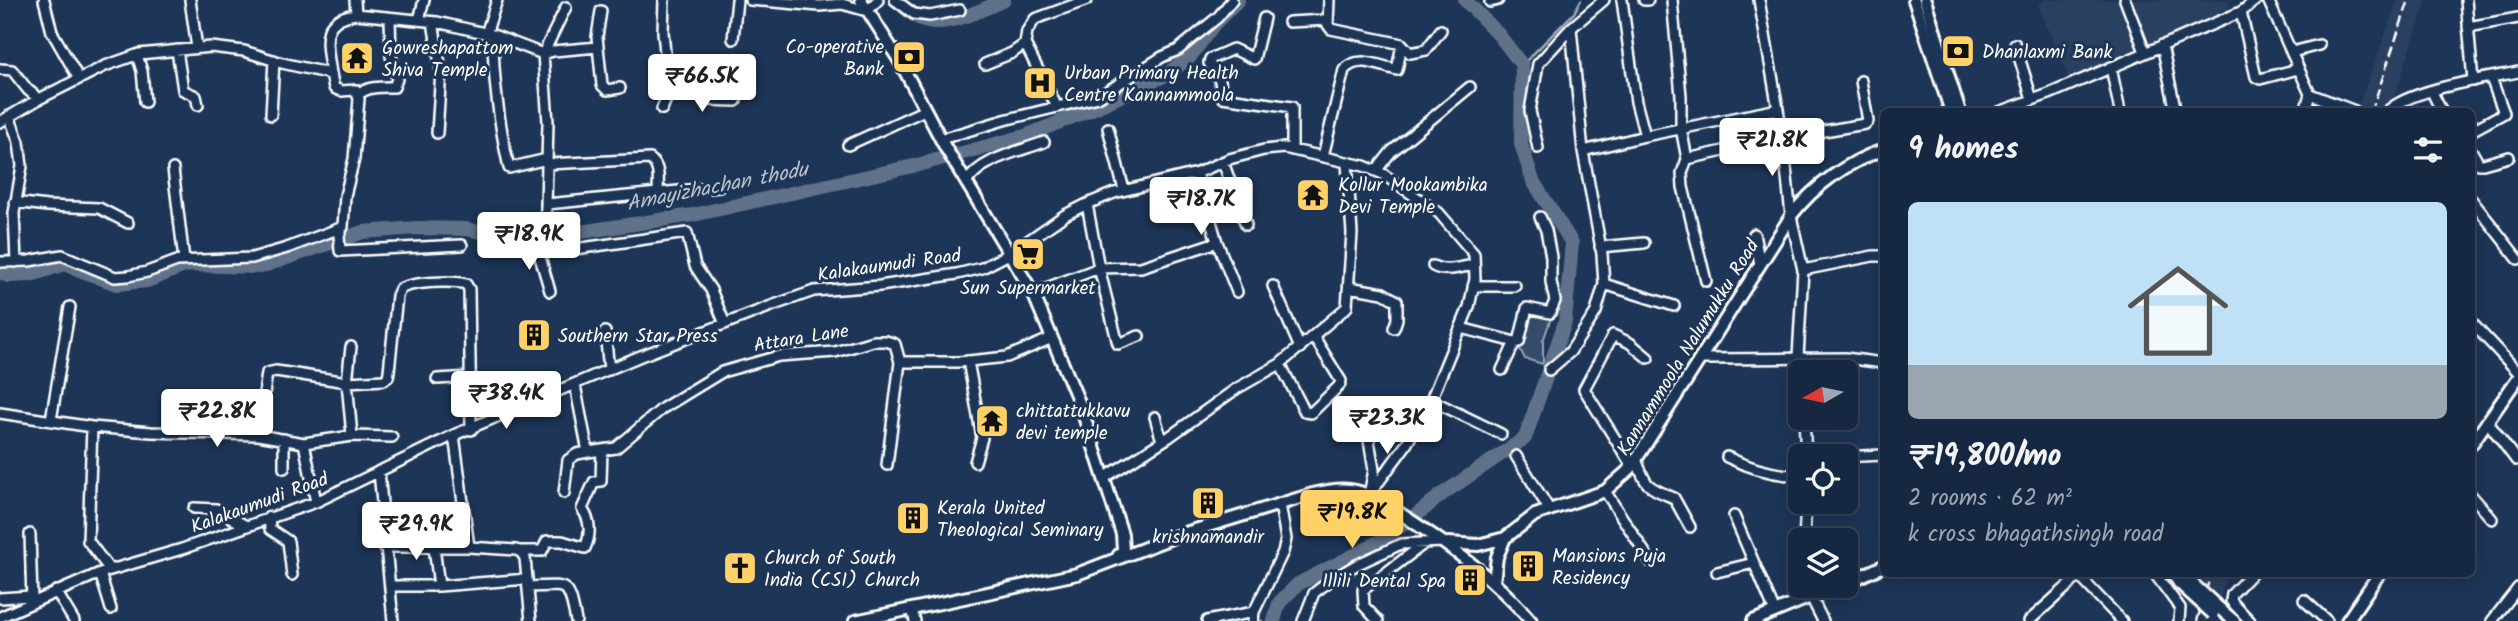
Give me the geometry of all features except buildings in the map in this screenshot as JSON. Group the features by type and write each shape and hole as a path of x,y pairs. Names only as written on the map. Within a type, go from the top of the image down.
{"main road":[{"path":"861,0 899,60 943,143 1033,293 1081,407 1104,478 1120,530 1123,550 1118,556"},
{"path":"1914,0 1950,108"},
{"path":"1925,0 1959,108"},
{"name":"Kannammoola Nalumukku Road","path":"1505,538 1535,515 1605,491 1617,482 1634,463 1806,196 1848,166 1880,151"},
{"path":"2475,440 2518,378"},
{"path":"855,621 1077,574 1118,556 1332,490 1349,489 1369,495 1386,504 1430,539 1478,545 1505,538"},
{"path":"1120,530 1136,541 1153,545"},
{"path":"1493,582 1497,557 1505,538"},
{"path":"1445,542 1493,582 1531,621"},
{"path":"1858,577 1880,567"},
{"path":"2180,577 2218,614 2234,621"},
{"path":"2347,621 2374,577"},
{"path":"1753,621 1798,598"}],"street":[{"path":"44,0 52,32 79,79"},
{"path":"190,0 197,48"},
{"path":"355,0 356,14"},
{"path":"419,20 424,0"},
{"path":"497,0 490,35 497,117 509,168 547,162 650,159 658,170 658,193"},
{"path":"663,109 669,92 663,32 664,0"},
{"path":"733,39 737,0"},
{"path":"750,0 819,6 842,4 867,11 878,0"},
{"path":"895,0 914,14 930,16 960,9"},
{"path":"1057,107 1025,44 1027,31 1035,19 1087,0"},
{"path":"943,143 1098,97 1178,50 1218,18 1233,0"},
{"path":"1329,0 1328,20 1331,29 1402,44 1410,53 1426,50 1441,30"},
{"path":"1538,148 1530,111 1538,64 1571,28 1604,0"},
{"path":"1622,0 1636,102 1645,136"},
{"path":"1672,0 1681,96 1681,128 1687,159 1682,173 1706,281"},
{"path":"1759,0 1783,138 1791,216 1802,270 1798,360"},
{"path":"2125,0 2145,52"},
{"path":"2019,108 2032,99 2241,12 2256,0"},
{"path":"2268,0 2310,94 2306,108"},
{"path":"2466,0 2473,81"},
{"path":"550,291 540,257 546,228 547,204 548,122 543,54 566,7"},
{"path":"601,11 597,37 602,85 607,90 620,88"},
{"path":"2241,12 2256,77 2260,79 2298,69"},
{"path":"390,18 391,57 397,79 394,87 380,87 359,93 356,90 341,91 334,88 327,43 331,23 342,16 356,14 433,22 490,35 543,54 598,47"},
{"path":"1264,18 1254,59 1233,49 1210,59 1209,63 1220,80 1222,97 1292,107 1292,150"},
{"path":"2468,27 2518,18"},
{"path":"1289,22 1328,20"},
{"path":"433,22 440,70 437,133"},
{"path":"1549,369 1570,352 1596,312 1604,285 1583,151 1571,28"},
{"path":"985,64 1012,53 1025,44"},
{"path":"1323,156 1344,70 1350,63 1358,61 1396,70 1402,44"},
{"path":"2015,44 2032,99"},
{"path":"2162,45 2175,108"},
{"path":"2292,54 2319,45"},
{"path":"0,122 79,79 137,55 197,48 228,48 331,74"},
{"path":"177,50 183,90 196,96 198,105"},
{"path":"137,55 142,71 145,102"},
{"path":"271,115 274,60"},
{"path":"2111,67 2119,108"},
{"path":"0,69 12,70 39,99"},
{"path":"2390,108 2409,98 2518,72"},
{"path":"2475,129 2504,113 2491,78"},
{"path":"1687,159 1865,124 1868,121 1861,81"},
{"path":"1376,171 1391,152 1470,87"},
{"path":"669,92 694,93 707,100 736,101"},
{"path":"2432,92 2440,108"},
{"path":"359,93 354,159 345,196 340,251 462,245"},
{"path":"2310,94 2347,108"},
{"path":"1583,151 1778,109"},
{"path":"848,145 925,110"},
{"path":"9,116 21,153 22,166 15,202 16,262"},
{"path":"1108,128 1124,190"},
{"path":"964,179 986,164 1044,142"},
{"name":"Kalakaumudi Road","path":"7,617 32,598 316,502 454,435 725,324 814,291 880,286 982,268 1087,204 1124,190 1197,173 1264,150 1292,150 1376,171 1439,213 1475,254 1475,265"},
{"path":"2475,156 2483,164 2509,157"},
{"path":"1223,162 1246,225"},
{"path":"1104,478 1236,389 1280,364 1348,307 1352,233 1347,163"},
{"path":"173,169 184,260"},
{"path":"1197,173 1217,242 1237,292"},
{"path":"547,204 719,187"},
{"path":"15,202 99,208 128,223"},
{"path":"1087,204 1099,268 1118,344 1139,336"},
{"path":"2475,204 2518,259"},
{"path":"1461,328 1519,342 1527,309 1550,313 1555,300 1549,248 1540,217"},
{"path":"0,262 62,255 115,277 147,272 184,260 252,258 341,231"},
{"path":"542,247 561,251 687,233 695,266 712,290 725,324"},
{"path":"1754,234 1760,264"},
{"path":"1033,293 1099,268 1141,267 1217,242"},
{"path":"1600,247 1644,243"},
{"path":"1802,270 1880,256"},
{"path":"1369,495 1406,445 1431,400 1461,328 1473,286 1475,265 1452,269 1437,269 1433,266"},
{"path":"258,435 266,377 270,371 347,382 388,377 397,296 403,287 414,284 466,284 469,289 471,429"},
{"path":"1604,285 1675,306"},
{"path":"1273,286 1300,348"},
{"path":"1473,286 1515,286"},
{"path":"1349,287 1383,293 1397,301 1398,319 1394,328"},
{"path":"51,420 70,307"},
{"path":"2475,325 2518,372"},
{"path":"605,332 609,370"},
{"path":"1648,358 1613,335 1584,390 1645,483 1674,498 1690,527"},
{"path":"1280,364 1306,412 1311,413 1341,381 1314,337"},
{"path":"887,465 900,362 968,361 1016,355 1025,348 1052,338"},
{"name":"Attara Lane","path":"588,452 616,448 681,395 722,372 762,359 835,352 873,341 886,341 895,344 900,362"},
{"path":"1502,370 1515,342"},
{"path":"351,347 347,382 352,436"},
{"path":"1701,359 1798,357 1845,358 1880,363"},
{"path":"968,361 982,438 975,462"},
{"path":"437,379 471,377"},
{"path":"564,494 568,460 577,454 588,452 575,385"},
{"path":"1431,400 1501,434"},
{"path":"169,433 174,403"},
{"path":"0,413 92,427 169,433 276,436 304,443 352,436 392,437"},
{"path":"1365,416 1374,470 1369,495"},
{"path":"1155,417 1158,435 1162,441"},
{"path":"2487,421 2516,460"},
{"path":"92,427 88,541 110,570"},
{"path":"454,435 469,548"},
{"path":"284,439 284,468"},
{"path":"304,443 316,502"},
{"path":"384,547 542,551 547,541 562,541 585,548 589,540 589,517 582,509 594,482 601,481 602,450"},
{"path":"1858,456 1880,455"},
{"path":"1516,456 1549,509"},
{"path":"1727,457 1788,475"},
{"path":"379,471 393,621"},
{"path":"1605,491 1651,562"},
{"path":"2475,500 2492,519"},
{"path":"1207,621 1253,617 1283,552 1286,539 1280,504"},
{"path":"194,508 216,509 246,526"},
{"path":"1734,516 1775,612"},
{"path":"269,517 271,530 288,541 292,575"},
{"path":"0,598 32,598 30,534"},
{"path":"1303,621 1314,593 1331,580 1401,544 1430,539"},
{"path":"1378,621 1364,606 1363,590 1430,539"},
{"path":"434,547 439,586"},
{"path":"520,551 525,558 531,621"},
{"path":"1717,572 1754,563"},
{"path":"100,573 111,609"},
{"path":"2029,621 2076,577"},
{"path":"2080,577 2123,621"},
{"path":"2157,577 2180,608 2179,621"},
{"path":"2248,577 2232,594 2231,600 2250,621"},
{"path":"390,586 527,583 558,586 570,592 576,621"},
{"path":"56,591 74,621"},
{"path":"2492,621 2516,594"},
{"path":"1813,598 1823,621"},
{"path":"2304,600 2327,621"},
{"path":"912,610 915,621"}],"shaded area":[{"path":"2043,0 2228,0 2230,7 2152,46 2069,79 2038,5"},
{"path":"2398,0 2427,0 2390,108 2358,108"},
{"path":"1528,312 1551,318 1543,341 1543,364 1525,359 1519,347"},
{"path":"2196,577 2227,577 2213,618 2187,606"}],"waterway":[{"path":"904,7 915,16 940,22 966,16 1004,0"},
{"name":"Amayizhachan thodu","path":"0,272 8,276 31,275 64,264 116,284 147,281 187,265 260,267 363,232 417,228 466,229 504,237 567,234 693,215 918,165 1025,136 1164,76 1189,58 1214,24 1238,0"},
{"path":"1274,621 1279,603 1298,584 1368,548 1525,438 1565,322 1572,243 1533,181 1521,144 1522,65 1499,35 1465,0"},
{"path":"1522,65 1574,13 1581,0"}],"railway":[{"path":"2372,108 2409,0"},
{"path":"2197,621 2210,577"}],"place":[{"name":"Dhanlaxmi Bank","path":"1958,51"},
{"name":"Co-operative Bank","path":"909,57"},
{"name":"Gowreshapattom Shiva Temple","path":"357,58"},
{"name":"Urban Primary Health Centre Kannammoola","path":"1040,83"},
{"name":"Kollur Mookambika Devi Temple","path":"1313,195"},
{"name":"Sun Supermarket","path":"1028,254"},
{"name":"Southern Star Press","path":"534,335"},
{"name":"chittattukkavu devi temple","path":"992,421"},
{"name":"krishnamandir","path":"1208,503"},
{"name":"Kerala United Theological Seminary","path":"913,518"},
{"name":"Mansions Puja Residency","path":"1528,566"},
{"name":"Church of South India (CSI) Church","path":"740,568"},
{"name":"Illili Dental Spa","path":"1470,580"}]}
